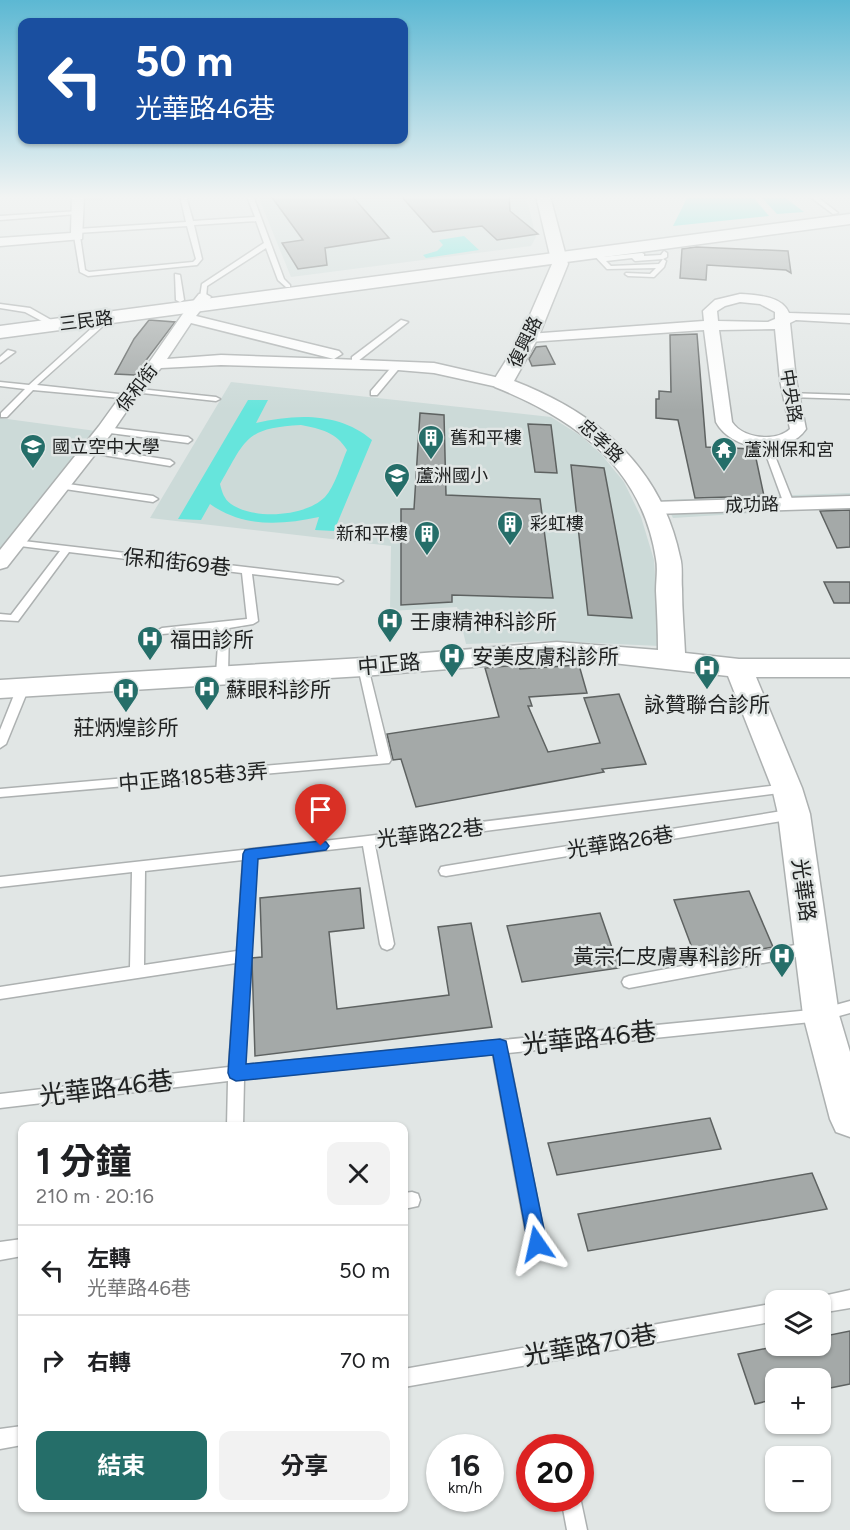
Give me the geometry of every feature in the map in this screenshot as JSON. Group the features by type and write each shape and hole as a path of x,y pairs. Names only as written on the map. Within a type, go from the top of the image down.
{"main road":[{"name":"三民路","path":"0,332 49,321 192,305 288,286 436,267"},
{"name":"三民路","path":"0,324 108,318 452,267"}],"street":[{"name":"復興路","path":"502,383 529,338 559,267"},
{"name":"中央路","path":"760,299 776,305 782,311 781,323 790,395 798,429 795,435 789,439 765,441 737,436 728,430 724,422 711,325 710,310 724,300 760,299"},
{"name":"忠孝路","path":"192,305 378,365"},
{"name":"保和街","path":"0,563 156,364 192,305"},
{"path":"529,338 711,325 770,326 794,316 850,319"},
{"name":"忠孝路","path":"156,364 221,360 434,368 502,383 534,394 564,409 592,428 623,459 650,497 668,557 672,661"},
{"name":"成功路","path":"653,508 850,502"},
{"name":"中正路","path":"11,689 222,674 363,667 557,651 740,668 850,668"},
{"name":"光華路","path":"740,668 791,801 812,948 835,1011 850,1119"}],"lane":[{"path":"82,267 82,271 88,274 177,267"},
{"path":"192,305 204,285 231,267"},
{"path":"276,267 281,280 288,286"},
{"path":"606,267 609,272 652,276 657,267"},
{"path":"177,275 192,305"},
{"path":"0,306 27,310 49,321"},
{"path":"4,415 31,387 108,318"},
{"path":"355,359 404,322"},
{"path":"0,361 11,352"},
{"path":"374,393 398,365"},
{"path":"0,384 216,399"},
{"path":"790,395 850,397"},
{"path":"105,430 188,440"},
{"path":"765,441 789,504"},
{"path":"87,450 170,463"},
{"path":"61,486 153,499"},
{"name":"保和街69巷","path":"15,543 338,581"},
{"path":"0,616 14,619 67,549"},
{"path":"162,631 224,626 253,621 246,569"},
{"path":"222,674 224,626"},
{"name":"中正路185巷3弄","path":"0,793 385,759 363,667"},
{"path":"0,744 11,689"},
{"name":"光華路22巷","path":"0,882 369,841 791,801"},
{"name":"光華路26巷","path":"446,871 791,801"},
{"path":"369,841 387,944"},
{"path":"235,1122 236,1073 250,854"},
{"path":"137,971 139,867"},
{"path":"629,982 812,948"},
{"path":"0,993 244,956"},
{"name":"光華路46巷","path":"0,1101 236,1073 835,1011"},
{"path":"500,1047 537,1244"},
{"path":"0,1251 18,1249"},
{"path":"831,1302 850,1299"},
{"name":"光華路70巷","path":"408,1377 765,1314"},
{"path":"0,1439 18,1437"},
{"path":"574,1512 577,1530"}],"shaded area":[{"path":"287,267 365,267 291,277"},
{"name":"蘆洲國小","path":"231,382 551,417 581,436 601,454 624,482 641,517 654,560 660,646 550,641 466,644 457,607 390,611 391,546 150,518"},
{"path":"248,400 268,400 256,423 302,417 331,420 346,424 372,440 334,531 315,530 319,517 277,523 249,521 223,512 210,504 201,520 178,519","holes":["301,425 333,435 347,450 335,481 325,497 305,509 279,514 253,512 231,504 220,484 242,446 258,433 268,429"]},
{"name":"國立空中大學","path":"0,418 96,431 0,555"},
{"path":"850,493 850,507 673,518 664,500"}],"building":[{"path":"681,267 707,267 706,280 680,278"},
{"path":"745,267 790,267 791,273 786,270"},
{"path":"149,320 175,322 135,375 115,374 134,339"},
{"path":"697,334 706,447 754,449 764,496 695,498 678,420 656,418 656,399 659,399 659,391 671,392 670,335"},
{"path":"546,346 555,364 532,366 529,359 536,347"},
{"path":"420,413 444,415 446,495 540,499 553,598 452,595 452,602 401,605 401,509 414,509"},
{"path":"528,424 551,425 557,473 535,472"},
{"path":"571,465 604,468 632,618 588,615"},
{"path":"850,510 850,547 837,548 820,511"},
{"path":"824,582 850,582 850,603 834,603"},
{"path":"519,665 520,669 579,665 587,693 529,697 532,706 528,706 548,752 600,743 584,698 619,694 646,764 602,769 604,772 416,807 401,759 393,760 387,734 499,717 485,668"},
{"path":"360,888 364,928 329,932 337,1009 449,995 438,927 471,923 492,1027 255,1056 252,958 262,957 260,898"},
{"path":"749,891 773,947 697,961 674,900"},
{"path":"600,913 619,968 522,982 507,926"},
{"path":"710,1118 721,1149 557,1175 548,1143"},
{"path":"812,1173 827,1209 588,1251 578,1214"},
{"path":"850,1331 850,1384 831,1388 831,1368 765,1368 765,1402 755,1404 738,1354 765,1349 765,1356 831,1356 831,1335"}],"place":[{"name":"舊和平樓","path":"431,461"},
{"name":"國立空中大學","path":"33,470"},
{"name":"蘆洲保和宮","path":"724,473"},
{"name":"蘆洲國小","path":"397,499"},
{"name":"彩虹樓","path":"510,547"},
{"name":"新和平樓","path":"427,557"},
{"name":"壬康精神科診所","path":"390,644"},
{"name":"福田診所","path":"150,662"},
{"name":"安美皮膚科診所","path":"452,679"},
{"name":"詠贊聯合診所","path":"707,691"},
{"name":"蘇眼科診所","path":"207,712"},
{"name":"莊炳煌診所","path":"126,714"},
{"name":"黃宗仁皮膚專科診所","path":"782,979"}],"route":[{"path":"321,846 250,854 236,1073 500,1047 537,1244"}]}
